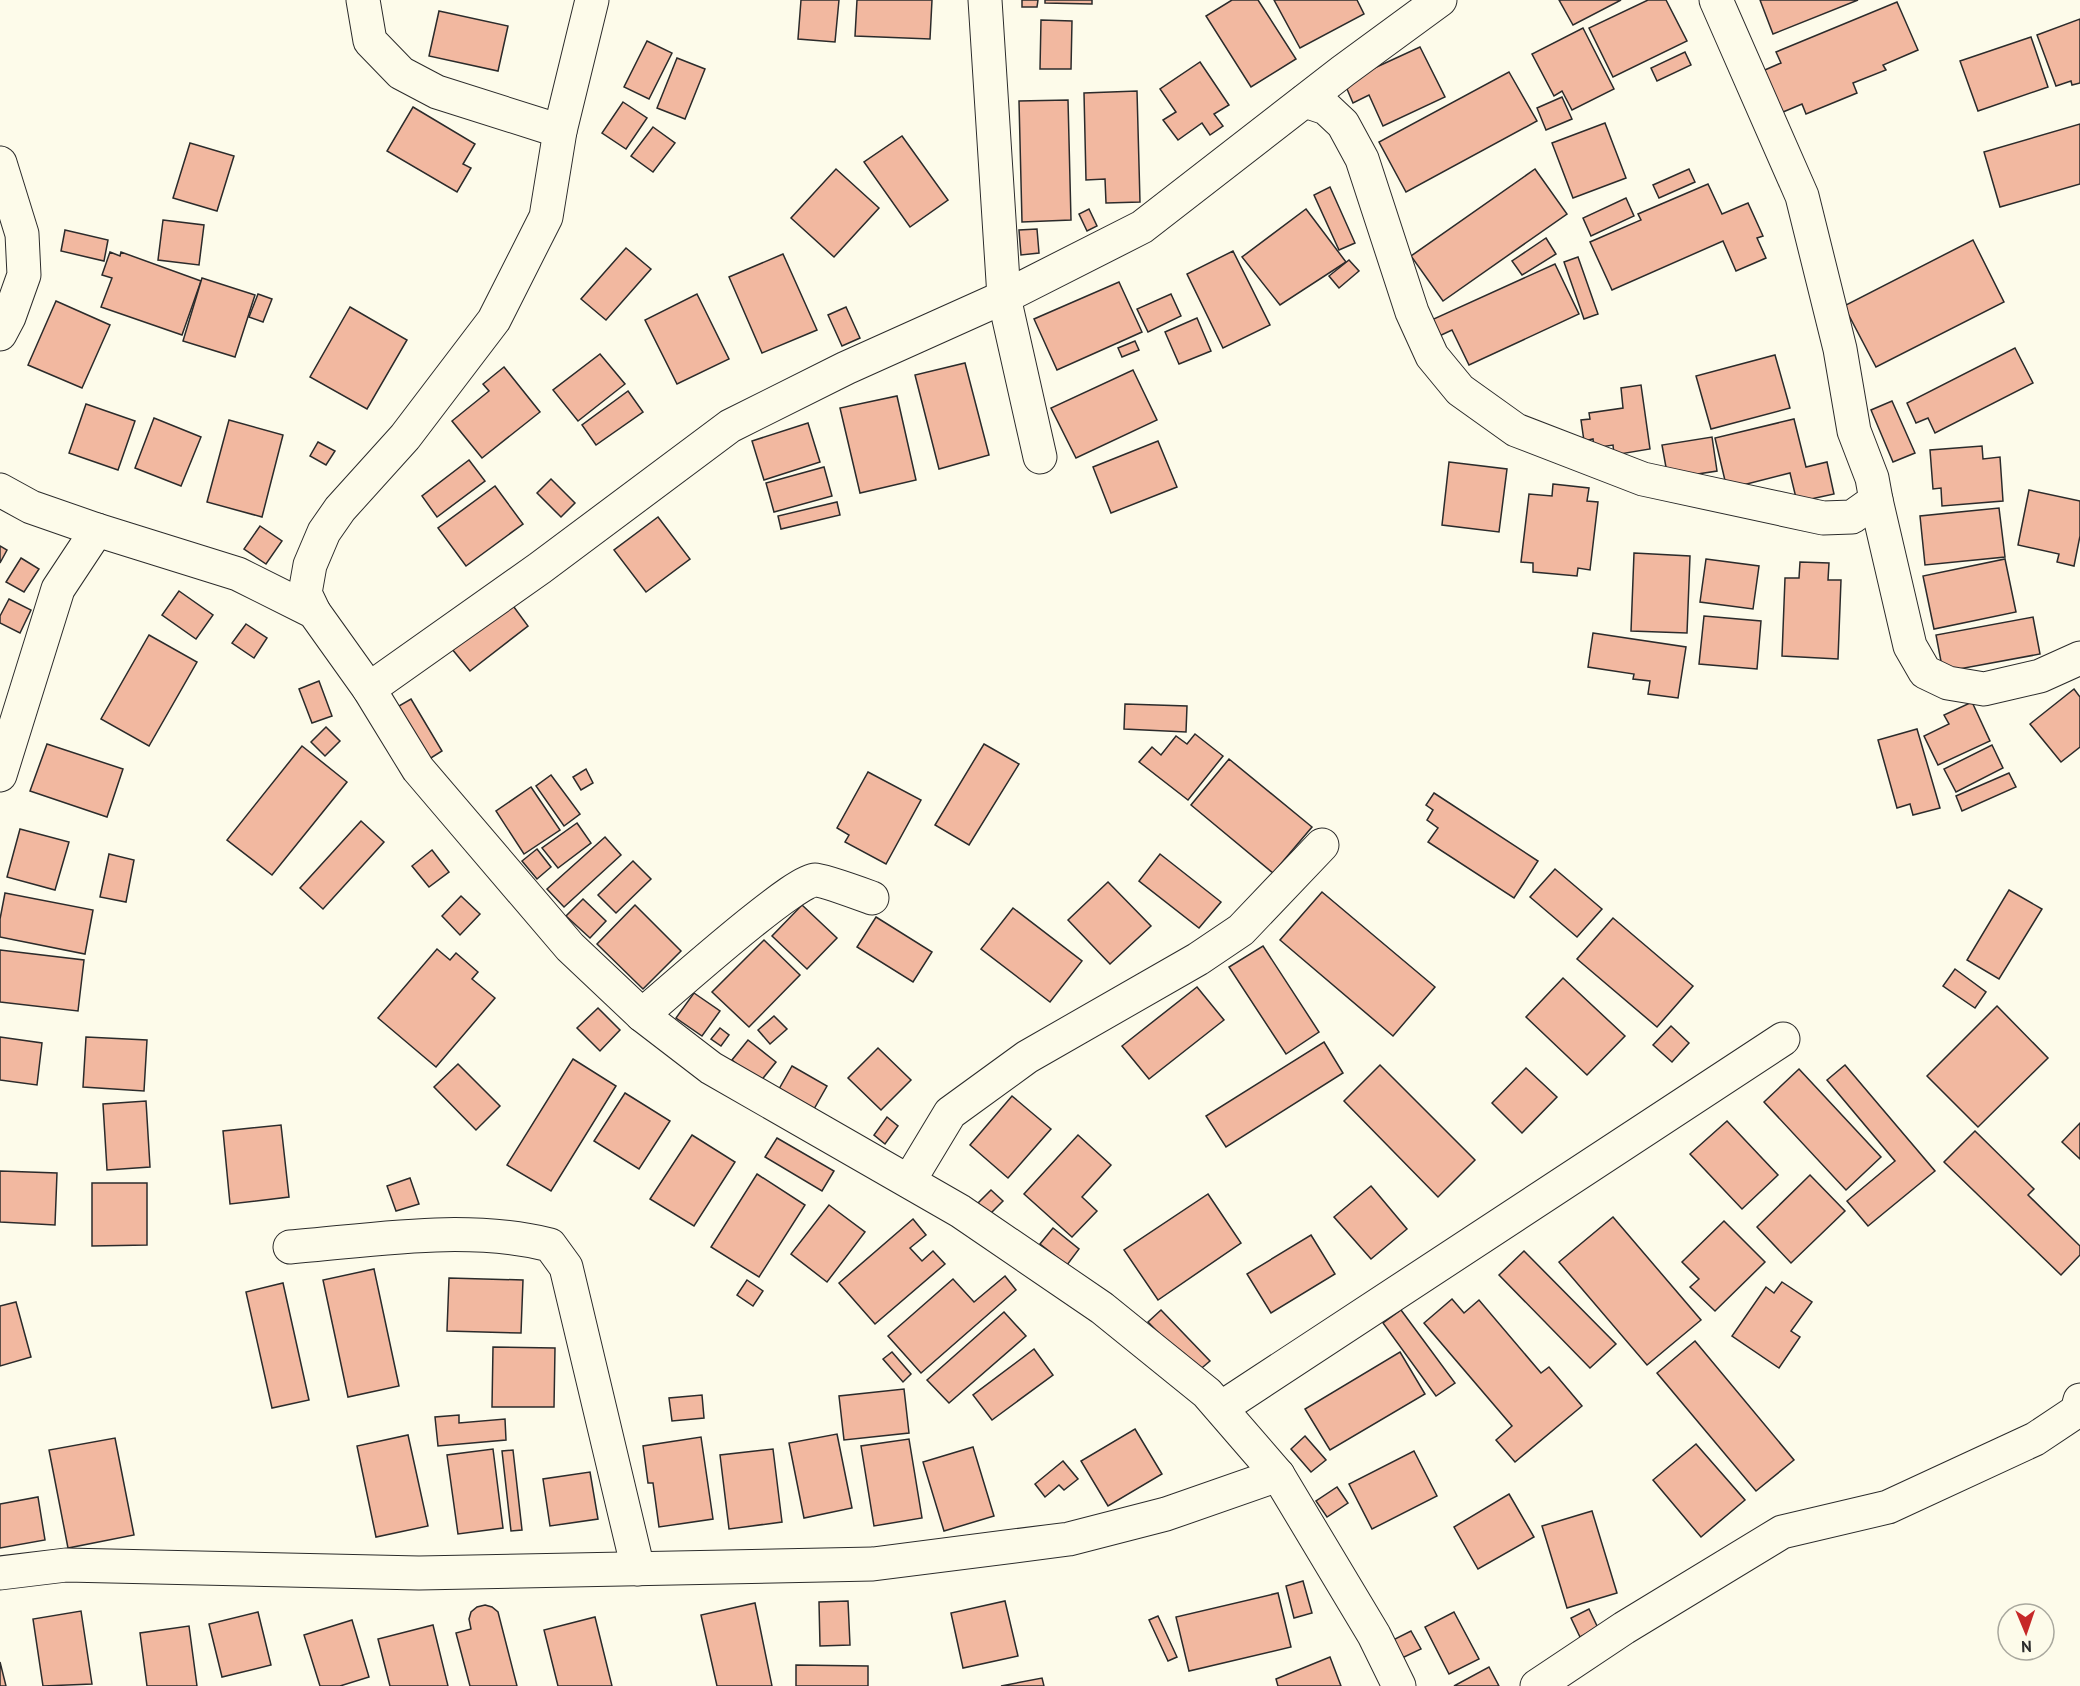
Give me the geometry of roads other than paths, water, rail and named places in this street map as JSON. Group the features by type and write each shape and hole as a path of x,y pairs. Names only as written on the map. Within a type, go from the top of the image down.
{"street":[{"path":"363,0 370,41 401,73 437,92 560,131"},
{"path":"592,0 560,131 546,217 494,320 405,437 340,510 324,532 310,565 305,593 314,612 369,689 418,769 570,946 642,1015 711,1068 960,1210 1102,1308 1207,1393 1278,1475 1374,1635 1399,1686"},
{"path":"985,0 1004,297 1040,457"},
{"path":"369,689 540,568 730,426 846,368 1004,297 1142,226 1440,0"},
{"path":"1716,0 1802,196 1840,349 1854,431 1872,478 1910,646 1925,672 1948,683 1984,689 2040,676 2080,658"},
{"path":"1305,101 1326,108 1343,124 1362,159 1412,312 1432,356 1460,390 1516,430 1643,479 1823,518 1852,517 1876,500"},
{"path":"0,163 22,234 24,275 9,317 0,334"},
{"path":"0,490 31,507 238,574 314,612"},
{"path":"0,775 58,589 97,530"},
{"path":"909,1181 950,1113 1027,1057 1197,959 1241,930 1323,845"},
{"path":"642,1015 768,909 803,884 815,880 872,898"},
{"path":"1221,1408 1783,1039"},
{"path":"290,1247 420,1236 482,1234 526,1239 550,1245 566,1267 638,1569"},
{"path":"1537,1686 1624,1628 1782,1532 1888,1507 2035,1439 2077,1411 2080,1400"},
{"path":"0,1574 66,1565 419,1574 873,1564 1069,1539 1166,1514 1278,1475"}]}
